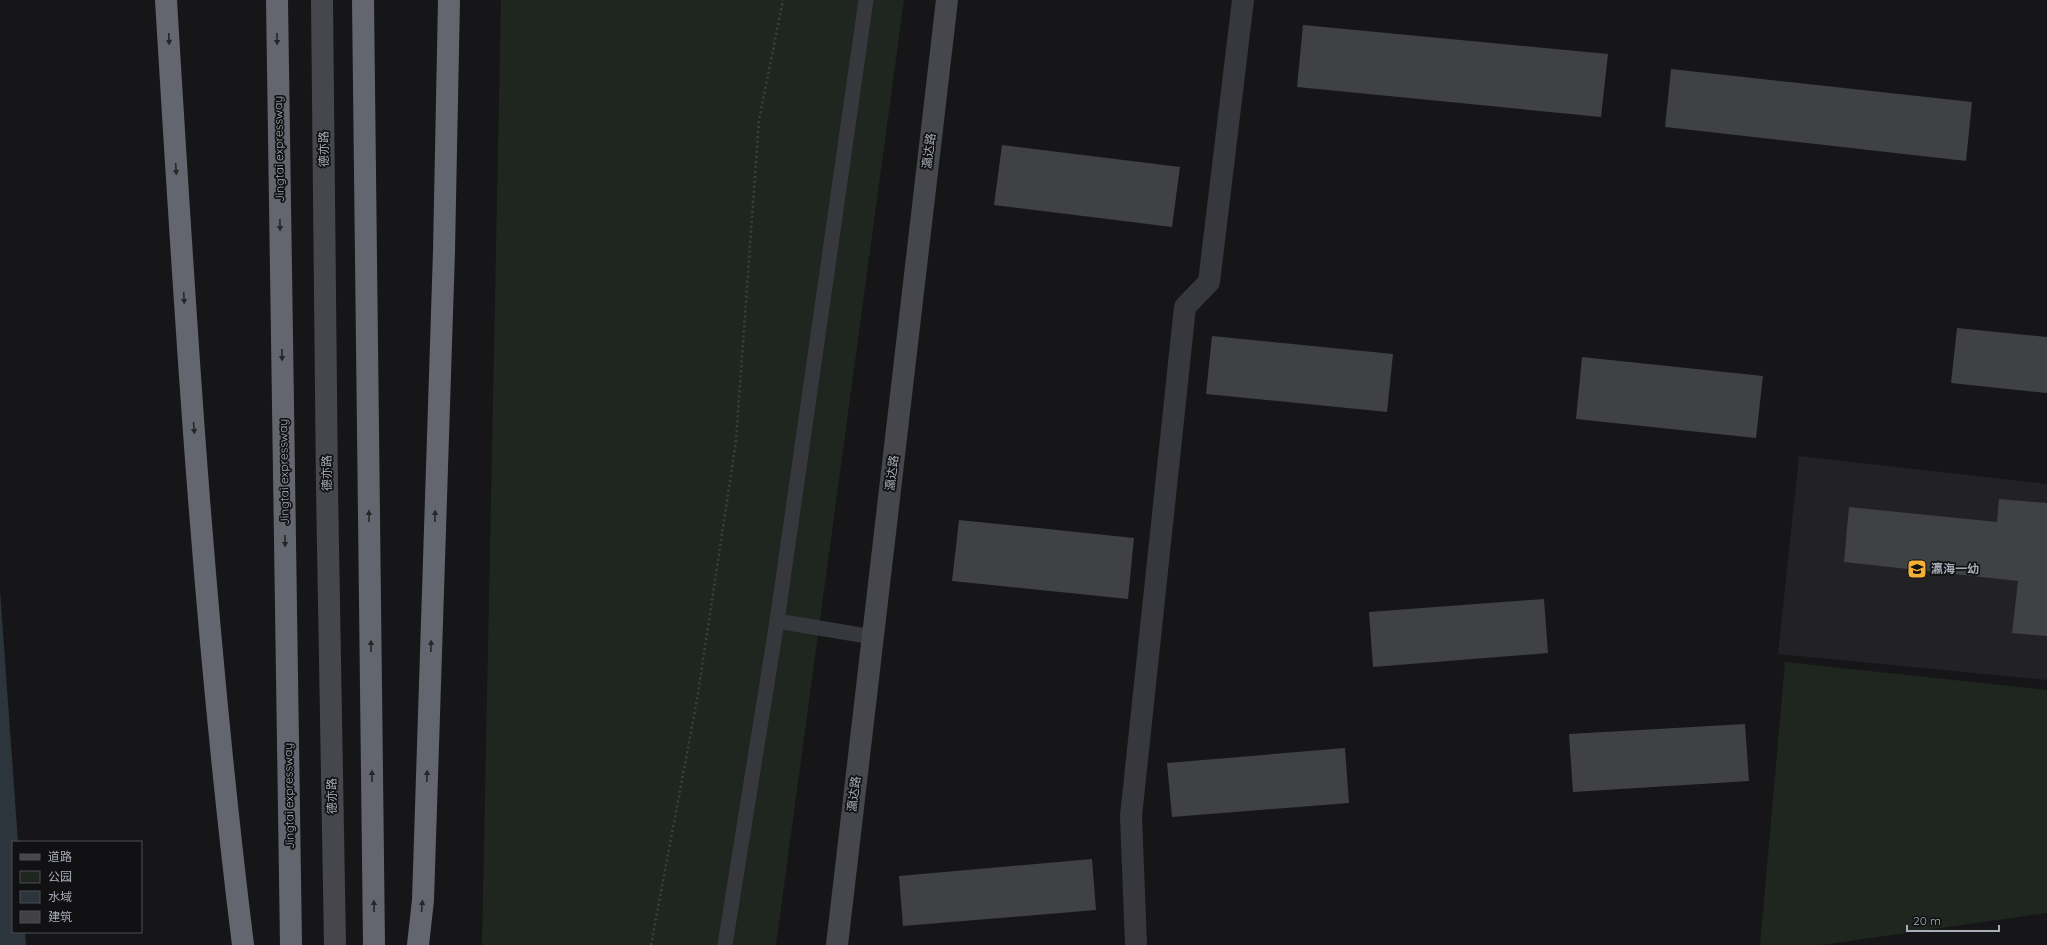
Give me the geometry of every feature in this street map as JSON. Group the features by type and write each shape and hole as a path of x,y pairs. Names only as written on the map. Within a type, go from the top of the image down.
{"highway":[{"path":"166,0 186,338 226,808 243,945"},
{"name":"Jingtai expressway","path":"277,0 291,945"},
{"path":"363,0 374,945"},
{"path":"418,945 423,892 444,267 449,0"}],"street":[{"name":"德亦路","path":"322,0 327,489 335,945"},
{"name":"瀛达路","path":"837,945 947,0"},
{"path":"1136,945 1131,816 1185,307 1210,282 1243,0"}],"lane":[{"path":"725,945 777,621 866,0"},
{"path":"777,621 873,637"}],"path":[{"path":"651,945 697,700 736,441 759,120 783,0"}],"shaded area":[{"name":"瀛海一幼","path":"1799,456 2047,484 2047,680 1778,654"}],"green space":[{"path":"501,0 904,0 776,945 482,945"},
{"path":"1785,662 2047,690 2047,913 1821,945 1760,945"}],"water":[{"path":"0,591 18,841 12,841 12,933 25,933 26,945 0,945"}],"building":[{"path":"1303,25 1608,54 1601,117 1297,87"},
{"path":"1671,69 1972,102 1966,161 1665,127"},
{"path":"1002,145 1180,167 1172,227 994,205"},
{"path":"1957,328 2047,337 2047,393 1951,383"},
{"path":"1212,336 1393,354 1387,412 1206,394"},
{"path":"1582,357 1763,376 1756,438 1576,419"},
{"path":"1999,499 2047,503 2047,636 2012,633 2018,581 1844,562 1849,507 1997,522"},
{"path":"959,520 1134,538 1128,599 952,581"},
{"path":"1544,599 1548,653 1373,667 1369,612"},
{"path":"1745,724 1749,781 1573,792 1569,734"},
{"path":"1345,748 1349,803 1172,817 1167,763"},
{"path":"1092,859 1096,910 903,926 899,876"}],"place":[{"name":"瀛海一幼","path":"1917,569"}]}
